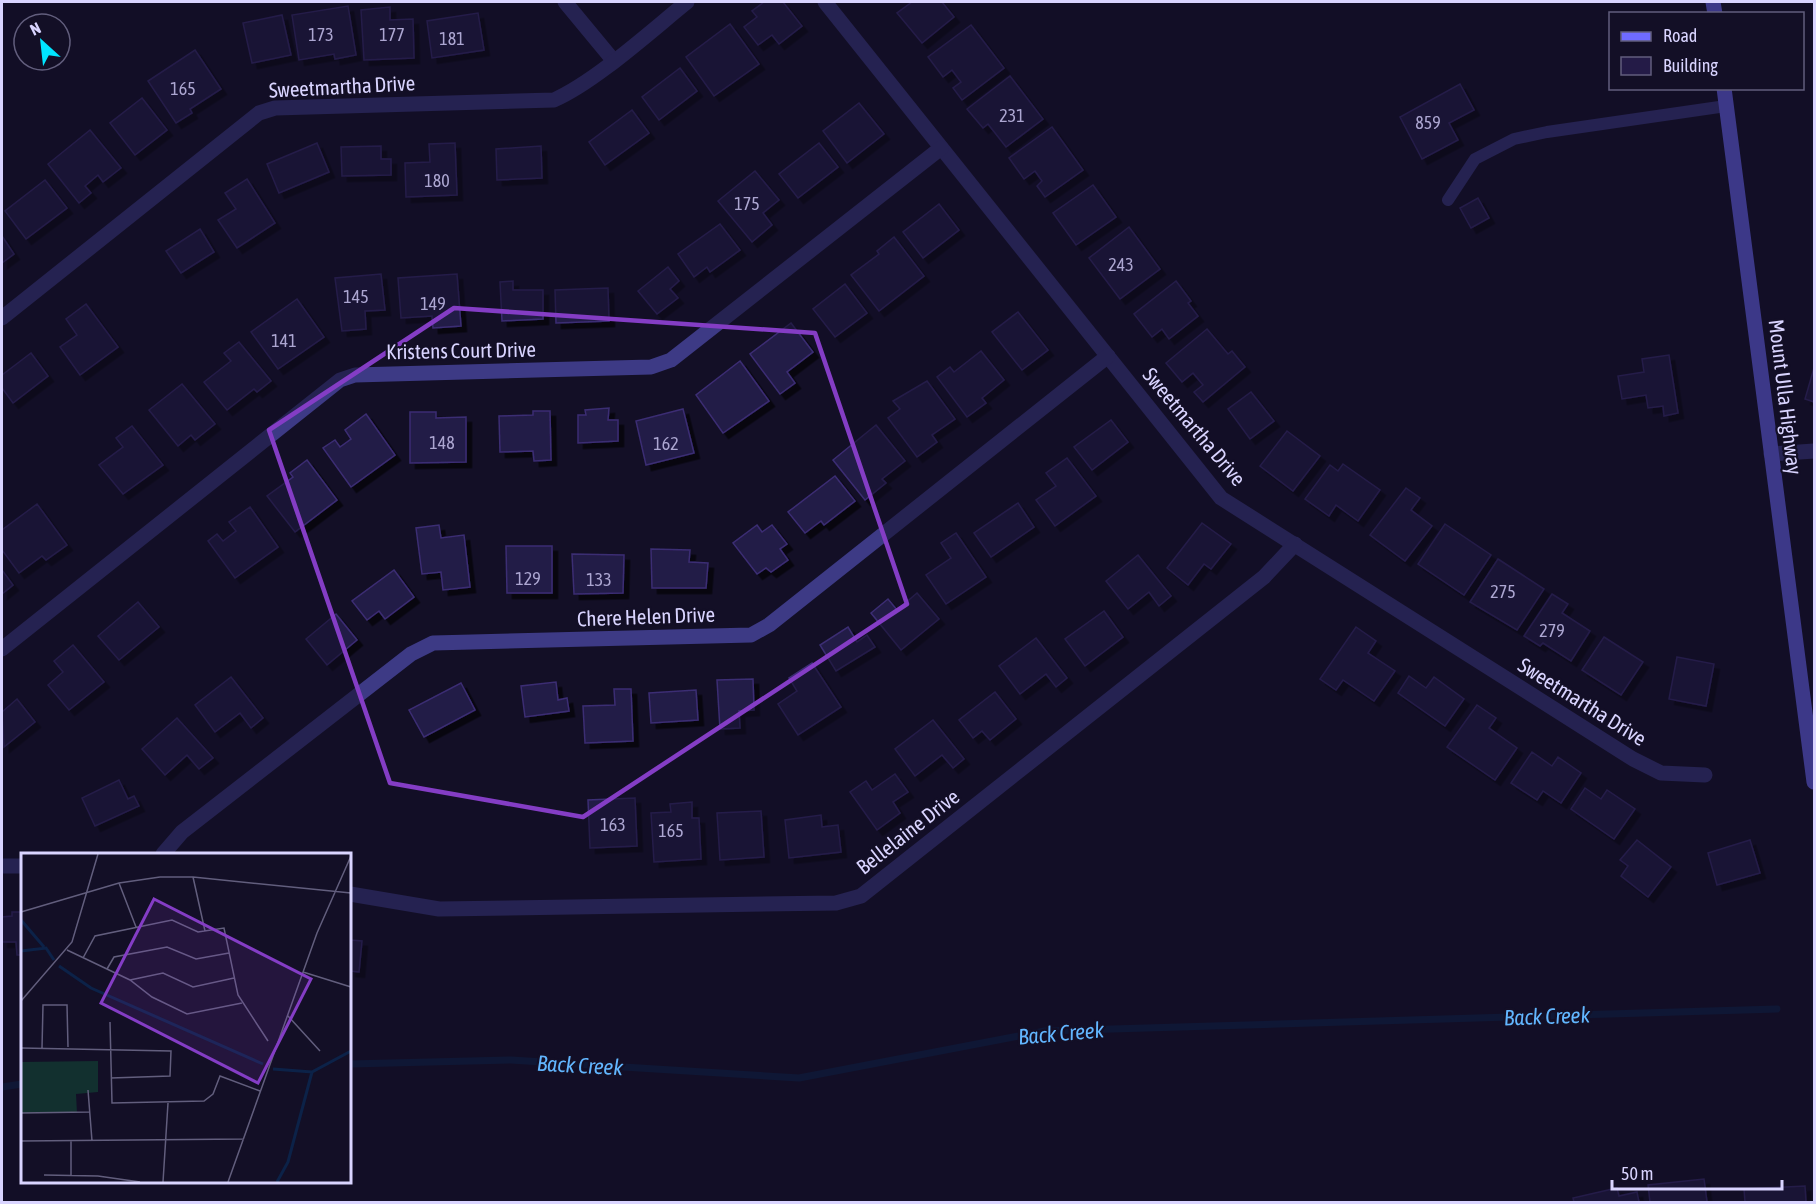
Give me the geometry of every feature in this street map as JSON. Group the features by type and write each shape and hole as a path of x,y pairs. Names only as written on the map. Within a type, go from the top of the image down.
{"main road":[{"name":"Mount Ulla Highway","path":"1724,90 1815,782"}],"street":[{"path":"565,2 614,60"},
{"name":"Sweetmartha Drive","path":"2,318 259,113 275,108 554,100 614,60 687,2"},
{"name":"Sweetmartha Drive","path":"825,2 1221,498 1633,759 1661,773 1706,775"},
{"name":"Kristens Court Drive","path":"2,649 340,380 355,375 651,367 671,360 941,148"},
{"name":"Chere Helen Drive","path":"165,853 182,832 411,654 433,643 751,635 769,625 1108,356"},
{"path":"1772,454 1815,452"},
{"name":"Bellelaine Drive","path":"351,894 439,909 836,903 861,896 1264,577 1294,544"},
{"path":"2,866 21,866"}],"lane":[{"path":"1448,200 1476,159 1514,139 1546,132 1726,106"}],"highlighted area":[{"path":"454,308 815,333 907,604 583,817 390,783 269,430"}],"building":[{"path":"764,2 783,2 802,26 779,44 772,35 758,45 744,27 757,17 752,11"},
{"path":"912,2 942,2 954,17 922,43 897,13"},
{"path":"348,6 356,55 335,59 334,54 299,60 292,15"},
{"path":"390,7 390,20 413,19 414,58 364,60 361,10"},
{"path":"478,13 484,50 432,58 427,21"},
{"path":"282,15 291,55 252,63 243,23"},
{"path":"730,24 759,64 714,96 686,57"},
{"path":"971,25 1004,68 962,100 953,88 961,82 952,70 943,77 928,57"},
{"path":"195,50 221,89 190,109 192,113 176,123 148,81"},
{"path":"680,68 697,91 659,120 642,97"},
{"path":"1010,76 1043,119 1006,147 988,124 983,128 967,109"},
{"path":"1460,84 1474,110 1449,123 1458,140 1422,159 1400,117"},
{"path":"142,98 167,130 135,155 110,123"},
{"path":"859,103 884,134 847,163 823,131"},
{"path":"632,110 649,133 605,165 589,142"},
{"path":"1052,127 1083,170 1045,197 1037,186 1042,181 1035,171 1024,179 1009,158"},
{"path":"90,130 121,168 103,182 98,175 85,186 91,193 79,203 48,164"},
{"path":"317,143 329,172 279,193 267,164"},
{"path":"455,143 457,195 406,197 405,163 430,162 429,144"},
{"path":"819,143 838,167 798,198 779,174"},
{"path":"381,146 381,159 391,159 391,175 342,176 341,147"},
{"path":"541,146 542,178 497,180 496,149"},
{"path":"755,171 779,200 763,213 772,225 752,242 718,201"},
{"path":"247,179 275,223 237,248 218,220 236,209 225,193"},
{"path":"45,180 67,208 26,239 5,211"},
{"path":"1093,185 1116,217 1076,245 1053,213"},
{"path":"1478,198 1489,218 1471,228 1460,208"},
{"path":"939,204 959,230 923,258 903,232"},
{"path":"720,224 740,250 710,272 707,267 694,277 678,254"},
{"path":"1129,227 1160,269 1120,299 1089,258"},
{"path":"200,229 214,252 181,273 166,251"},
{"path":"2,236 14,254 2,263"},
{"path":"894,237 924,276 879,311 851,275 879,254 877,251"},
{"path":"668,267 679,281 670,289 678,298 657,314 638,291"},
{"path":"381,274 385,310 365,311 366,329 342,331 335,278"},
{"path":"457,274 461,326 433,328 432,316 401,318 398,278"},
{"path":"513,281 513,290 543,290 543,319 502,321 500,282"},
{"path":"1176,281 1191,301 1188,303 1198,316 1169,339 1162,329 1152,337 1134,314"},
{"path":"845,284 867,313 835,337 813,309"},
{"path":"608,288 609,321 556,323 555,290"},
{"path":"297,299 324,337 278,369 251,332"},
{"path":"86,304 118,347 80,375 60,347 77,335 66,319"},
{"path":"1018,312 1048,350 1022,370 992,332"},
{"path":"791,323 813,352 787,372 795,383 780,394 750,354"},
{"path":"1207,329 1228,354 1232,351 1245,367 1203,402 1194,392 1203,385 1193,373 1182,382 1166,363"},
{"path":"239,342 271,381 257,392 254,389 227,410 204,382 231,361 224,353"},
{"path":"981,351 1004,380 982,398 986,403 967,417 937,377 950,367 954,372"},
{"path":"31,353 48,376 13,403 2,388 2,375"},
{"path":"1669,355 1678,413 1664,416 1663,406 1648,408 1646,395 1622,399 1618,376 1644,372 1642,359"},
{"path":"740,361 769,401 723,433 696,395"},
{"path":"1814,368 1814,402 1805,399"},
{"path":"927,381 955,419 932,435 937,442 917,457 888,418 900,409 893,401"},
{"path":"182,384 215,424 195,440 191,435 178,446 149,410"},
{"path":"1251,392 1274,421 1250,439 1228,409"},
{"path":"609,408 608,420 618,420 618,441 578,443 578,415 586,415 585,410"},
{"path":"683,409 694,453 646,465 636,421"},
{"path":"533,411 550,411 551,460 534,461 533,451 500,452 499,416 533,415"},
{"path":"410,412 436,412 436,418 466,417 466,462 410,463"},
{"path":"366,414 395,455 351,487 323,448 335,440 340,447 351,439 345,430"},
{"path":"1111,420 1128,442 1092,470 1074,447"},
{"path":"876,425 905,461 882,479 886,483 865,500 833,460"},
{"path":"132,426 163,465 123,494 99,465 123,447 116,438"},
{"path":"1287,431 1320,456 1293,491 1260,466"},
{"path":"1067,458 1096,496 1055,526 1036,500 1056,486 1046,473"},
{"path":"307,460 337,500 295,532 267,496 293,477 290,473"},
{"path":"1343,464 1380,490 1358,521 1336,505 1329,516 1305,499 1330,465 1338,471"},
{"path":"835,476 855,501 824,525 821,521 805,533 788,512"},
{"path":"1406,488 1420,498 1411,510 1432,526 1405,561 1370,535"},
{"path":"1018,503 1034,527 991,557 974,533"},
{"path":"37,504 67,545 46,560 42,556 19,573 2,550 2,530"},
{"path":"250,507 278,547 235,578 208,541 217,534 223,541 236,531 229,522"},
{"path":"1202,523 1231,544 1211,569 1204,564 1188,585 1167,568"},
{"path":"1445,524 1491,555 1464,595 1418,564"},
{"path":"439,525 441,538 464,535 470,587 443,590 441,572 422,574 416,528"},
{"path":"757,525 762,532 772,525 787,544 780,549 788,560 771,572 766,568 757,574 733,543"},
{"path":"956,533 986,577 946,604 926,575 951,558 941,543"},
{"path":"506,546 552,546 552,593 507,593"},
{"path":"651,549 690,550 689,562 708,563 706,588 652,588"},
{"path":"572,554 624,555 623,593 574,594"},
{"path":"1138,555 1171,596 1159,606 1149,592 1128,609 1106,581"},
{"path":"1498,559 1544,589 1517,630 1470,602"},
{"path":"2,570 13,585 2,594"},
{"path":"394,570 414,597 385,619 379,611 367,620 352,601"},
{"path":"917,593 939,619 901,650 871,613 888,599 897,610"},
{"path":"1552,594 1568,604 1562,613 1590,631 1571,661 1543,643 1540,646 1524,636"},
{"path":"138,602 159,627 119,660 98,636"},
{"path":"1104,611 1123,637 1085,666 1065,639"},
{"path":"336,614 357,640 327,665 306,639"},
{"path":"848,627 857,642 867,635 875,647 836,671 820,645"},
{"path":"1356,627 1376,641 1368,653 1395,671 1374,701 1343,680 1336,690 1320,679"},
{"path":"1604,637 1643,662 1621,695 1582,670"},
{"path":"1036,638 1067,678 1056,687 1046,674 1020,694 999,666"},
{"path":"73,645 104,682 69,710 48,685 63,672 54,661"},
{"path":"1677,657 1714,664 1706,706 1669,699"},
{"path":"812,663 841,707 798,735 778,704 797,691 789,678"},
{"path":"1409,676 1426,688 1434,677 1464,699 1445,726 1398,693"},
{"path":"231,677 263,718 251,728 240,713 215,732 195,705"},
{"path":"753,679 754,710 739,711 740,728 720,729 717,680"},
{"path":"556,682 558,700 567,698 569,711 525,717 521,686"},
{"path":"461,683 475,710 424,737 409,710"},
{"path":"614,689 631,689 633,741 585,743 583,706 615,705"},
{"path":"696,690 698,720 651,723 649,693"},
{"path":"995,692 1016,719 990,740 982,731 973,738 959,720"},
{"path":"17,699 35,722 4,747 2,712"},
{"path":"1477,705 1496,718 1489,728 1517,748 1495,780 1447,747"},
{"path":"177,718 213,758 199,769 187,755 165,775 142,749"},
{"path":"933,720 964,759 953,768 942,755 915,776 895,749"},
{"path":"1532,752 1552,766 1558,757 1581,773 1561,803 1543,791 1537,800 1511,783"},
{"path":"895,774 908,792 893,802 900,813 877,830 850,792 866,781 872,790"},
{"path":"119,780 128,799 134,796 139,806 95,826 82,798"},
{"path":"1585,788 1601,799 1607,790 1635,809 1614,839 1571,809"},
{"path":"635,798 637,846 590,848 588,800"},
{"path":"692,802 692,818 699,818 701,859 654,862 651,813 671,812 670,804"},
{"path":"761,811 764,857 720,860 717,813"},
{"path":"821,815 822,827 838,825 841,852 789,858 785,820"},
{"path":"1637,840 1671,867 1648,897 1621,876 1628,866 1620,860"},
{"path":"1750,840 1760,873 1717,885 1708,853"},
{"path":"12,912 21,912 21,955 17,955 16,942 2,942 2,917 12,916"},
{"path":"351,940 362,941 359,972 351,971"},
{"path":"1704,1179 1707,1202 1650,1202 1648,1185"},
{"path":"1805,1186 1806,1202 1745,1202 1744,1189"},
{"path":"1617,1188 1619,1196 1637,1192 1639,1202 1574,1202 1573,1198"}],"waterway":[{"name":"Back Creek","path":"351,1064 511,1060 799,1078 1045,1031 1777,1009"},
{"name":"Back Creek","path":"2,1087 21,1084"}]}
